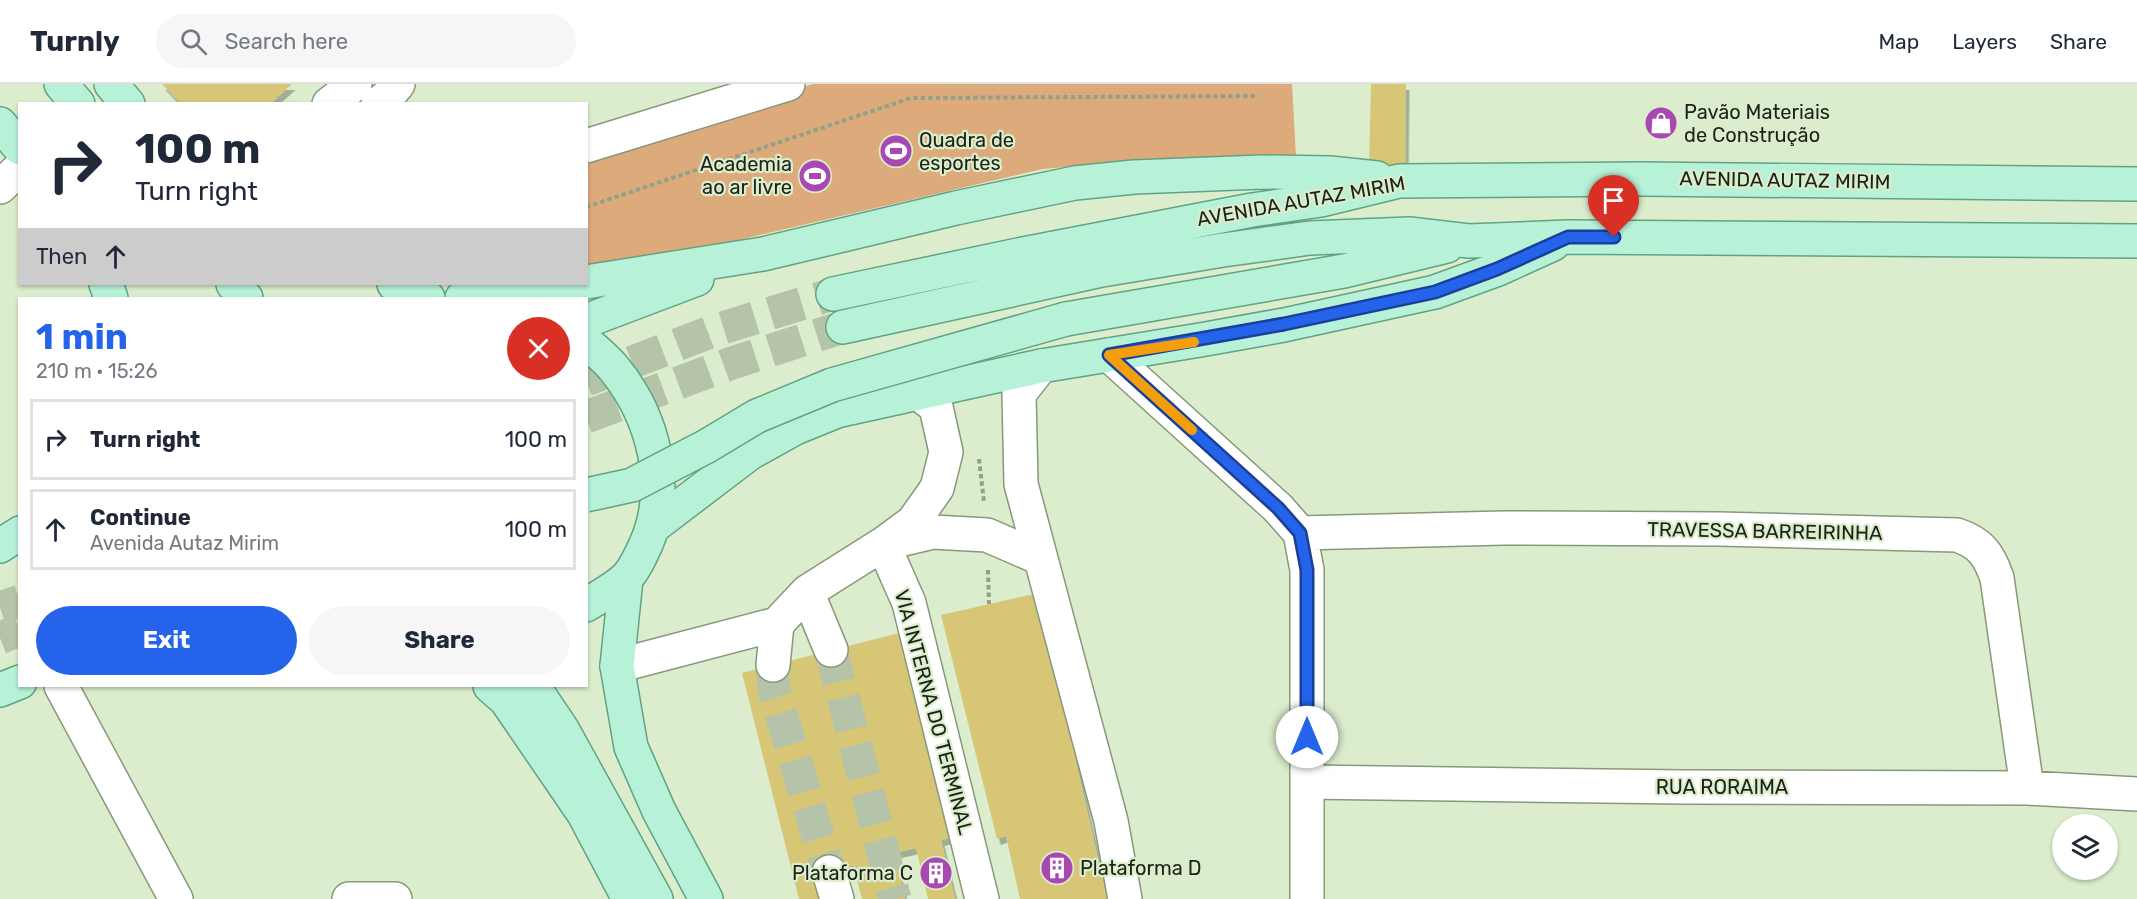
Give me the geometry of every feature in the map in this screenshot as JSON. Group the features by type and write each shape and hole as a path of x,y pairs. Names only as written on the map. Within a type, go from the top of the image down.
{"main road":[{"path":"61,84 76,102"},
{"path":"111,84 126,102"},
{"path":"0,124 18,146"},
{"path":"588,282 763,254 956,208 1075,183 1134,177 1262,172 1330,173 1399,181"},
{"name":"AVENIDA AUTAZ MIRIM","path":"833,294 1017,255 1252,210 1321,200 1399,181 1642,179 2137,184"},
{"name":"AVENIDA AUTAZ MIRIM","path":"843,327 1102,270 1310,238 1409,234 1469,241 1568,237 2137,241"},
{"path":"654,526 750,453 795,428 837,411 1041,366 1274,327 1435,292 1497,269 1568,237"},
{"path":"588,495 632,485 707,446 757,416 831,385 1066,319 1344,272 1469,241"},
{"path":"588,320 763,254"},
{"path":"234,285 245,297"},
{"path":"396,285 426,297"},
{"path":"470,297 570,285"},
{"path":"588,344 615,370 638,404 653,443 658,483 654,526 626,579 617,666 630,747 659,811 706,899"},
{"path":"0,546 18,534"},
{"path":"588,604 626,579"},
{"path":"0,690 18,683"},
{"path":"491,687 506,700 584,814 629,899"},
{"path":"534,687 562,729 656,899"}],"street":[{"path":"332,102 355,84"},
{"path":"381,102 398,84"},
{"path":"588,145 788,84"},
{"path":"0,187 18,170"},
{"path":"1109,355 1278,508 1300,533 1307,570 1308,899"},
{"path":"1041,366 1019,394 1021,484 1111,821 1125,899"},
{"path":"617,666 777,624 807,592 883,544 913,522 937,488 946,452 936,407 918,393"},
{"name":"TRAVESSA BARREIRINHA","path":"1300,533 1528,528 1957,535 1971,540 1984,551 1996,578 2027,788"},
{"path":"883,544 933,532 987,535 1040,558"},
{"name":"VIA INTERNA DO TERMINAL","path":"883,544 909,603 982,899"},
{"path":"807,592 831,650"},
{"path":"773,665 777,624"},
{"path":"62,687 176,899"},
{"name":"RUA RORAIMA","path":"1307,782 1683,787 2027,788 2137,794"},
{"path":"349,899 395,899"}],"path":[{"path":"588,206 911,98 1255,96"},
{"path":"979,456 987,535 989,604"}],"shaded area":[{"path":"813,84 1292,84 1296,157 1147,160 1043,169 606,271 588,272 588,160"}],"building":[{"path":"162,84 292,84 272,102 179,102"},
{"path":"1371,84 1406,84 1405,171 1369,170"},
{"path":"1038,593 1107,899 1020,899 1006,836 997,839 941,615"},
{"path":"903,632 952,837 941,840 955,899 928,899 916,848 894,853 905,899 862,899 853,865 822,874 828,899 799,899 742,673"}],"tunnel":[{"path":"588,379 713,331 833,294"},
{"path":"588,416 732,363 843,327"},
{"path":"0,608 18,602"},
{"path":"0,638 18,631"},
{"path":"831,650 895,899"},
{"path":"773,665 774,691 829,872"}],"slow traffic":[{"path":"1192,430 1109,355 1194,342"}],"place":[{"name":"Pavão Materiais de Construção","path":"1661,123"},
{"name":"Quadra de esportes","path":"896,151"},
{"name":"Academia ao ar livre","path":"815,176"},
{"name":"Plataforma D","path":"1057,868"},
{"name":"Plataforma C","path":"936,873"}],"route":[{"path":"1307,737 1307,570 1300,533 1278,508 1109,355 1284,324 1435,292 1497,269 1568,237 1614,237"}]}
